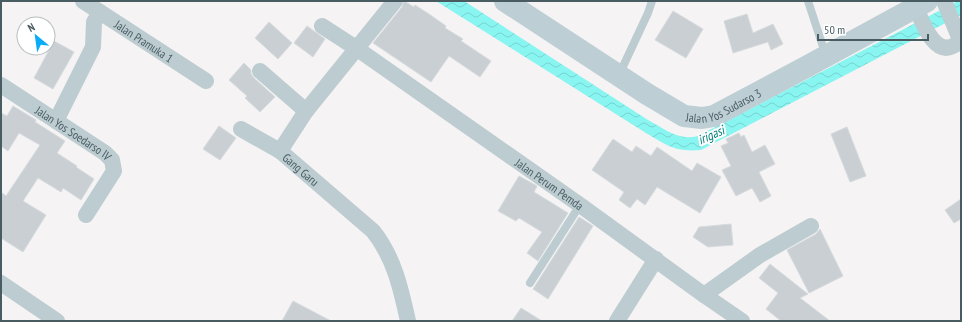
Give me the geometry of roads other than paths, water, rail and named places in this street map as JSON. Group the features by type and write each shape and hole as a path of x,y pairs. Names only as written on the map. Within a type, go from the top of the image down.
{"street":[{"name":"Jalan Pramuka 1","path":"83,1 206,81"},
{"name":"Gang Garu","path":"395,1 306,111 280,151 373,231 381,240 394,267 401,289 408,321"},
{"name":"Jalan Yos Sudarso 3","path":"505,1 618,76 684,116 692,118 714,116 826,57 931,7"},
{"path":"931,7 955,26 959,40 957,44 948,48 942,48 937,46 929,35 931,7"},
{"path":"56,121 93,48 94,22 100,12"},
{"name":"Jalan Perum Pemda","path":"322,26 356,48 580,205 742,321"},
{"path":"260,71 306,111"},
{"name":"Jalan Yos Soedarso IV","path":"1,85 104,153 112,160 114,171 86,215"},
{"path":"242,129 280,151"},
{"path":"704,295 760,255 811,226"},
{"path":"617,321 656,259"},
{"path":"1,283 57,321"}],"lane":[{"path":"618,76 648,13 652,1"},
{"path":"808,1 826,57"},
{"path":"530,283 580,205"}],"water":[{"name":"irigasi","path":"436,1 464,1 648,120 678,136 684,137 698,136 958,1 961,1 961,15 701,150 685,150 672,147 646,133"}]}
